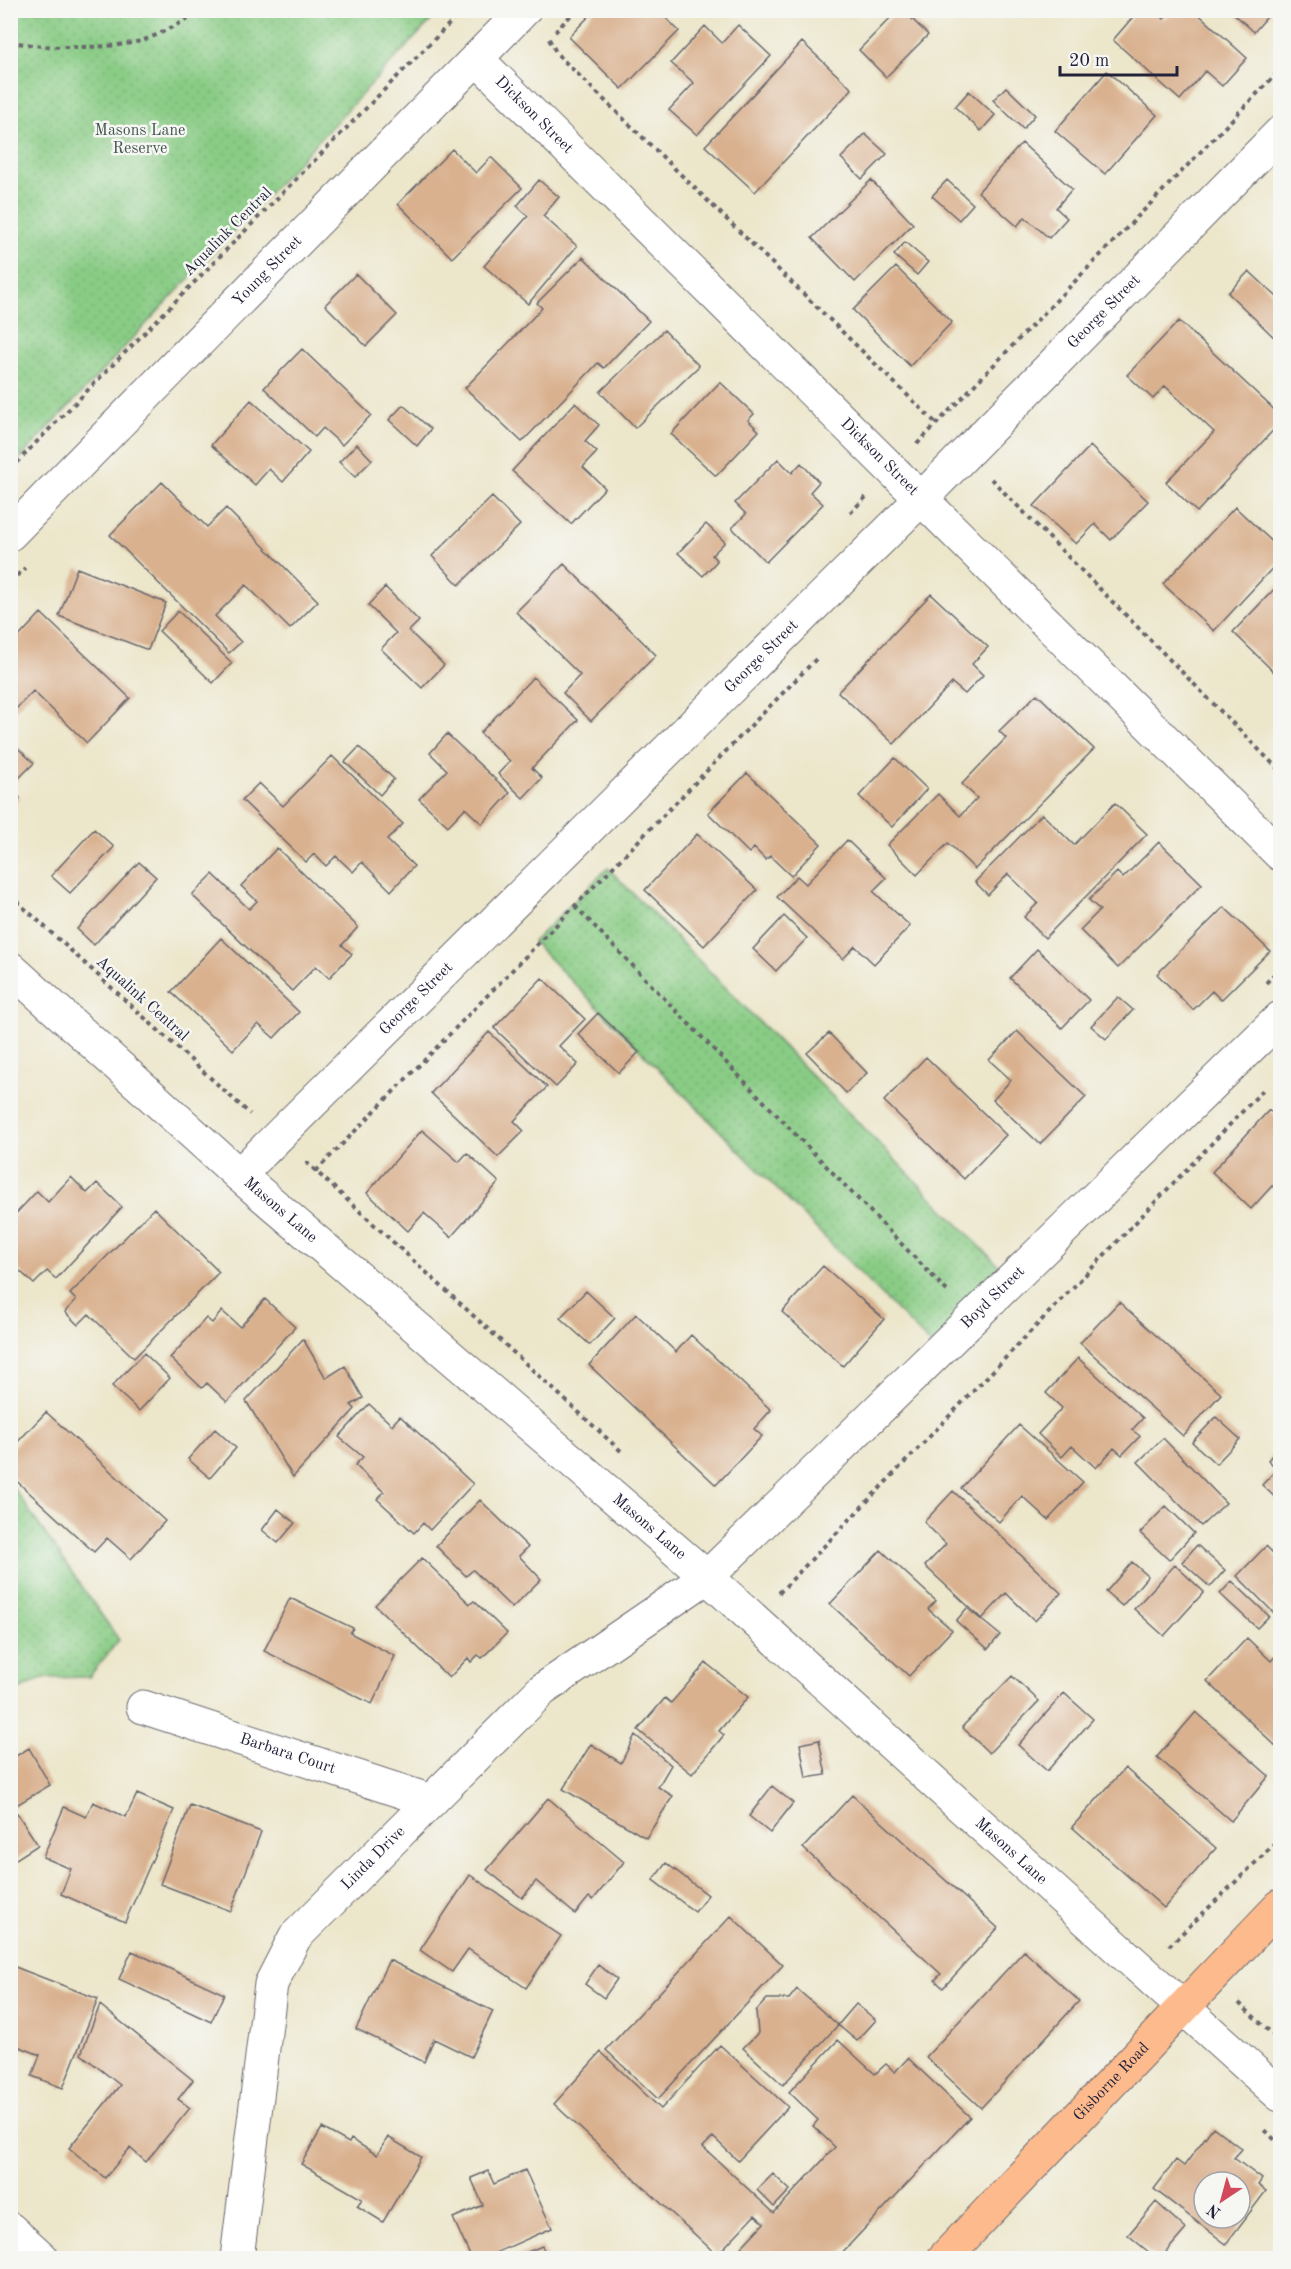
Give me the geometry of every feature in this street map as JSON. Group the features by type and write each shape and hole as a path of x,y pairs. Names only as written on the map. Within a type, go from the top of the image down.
{"main road":[{"name":"Gisborne Road","path":"944,2259 1281,1906"}],"street":[{"name":"Young Street","path":"10,534 524,10"},
{"name":"Dickson Street","path":"477,59 1281,854"},
{"name":"George Street","path":"239,1175 921,498 1281,133"},
{"name":"Masons Lane","path":"11,969 239,1175 707,1577 1184,2005 1281,2095"},
{"name":"Boyd Street","path":"707,1577 1281,1018"},
{"name":"Linda Drive","path":"237,2259 271,1984 295,1937 542,1690 707,1577"},
{"name":"Barbara Court","path":"143,1707 430,1801"},
{"path":"10,2229 42,2259"}],"path":[{"path":"10,41 24,45 66,46 137,42 203,10"},
{"name":"Aqualink Central","path":"10,470 463,10"},
{"path":"576,10 549,39 557,54 937,423 1281,70"},
{"path":"999,472 990,480 1281,771"},
{"path":"316,1171 824,651"},
{"name":"Aqualink Central","path":"10,895 257,1120"},
{"path":"575,906 956,1300"},
{"path":"777,1595 1272,1081"},
{"path":"1168,1946 1281,1839"}],"green space":[{"name":"Masons Lane Reserve","path":"10,11 440,11 11,468"},
{"path":"608,868 1008,1275 934,1348 533,942"},
{"path":"10,1483 119,1640 89,1677 42,1678 11,1694"}],"building":[{"path":"595,10 658,10 679,31 622,89 569,37"},
{"path":"898,10 903,10 928,35 886,77 859,50"},
{"path":"1139,10 1155,10 1164,19 1172,10 1194,10 1247,58 1222,86 1205,71 1180,100 1113,40"},
{"path":"1230,10 1273,10 1254,32"},
{"path":"738,25 771,56 697,135 669,110 694,83 671,63 705,26 722,43"},
{"path":"802,42 852,89 755,192 705,146"},
{"path":"1107,71 1157,115 1105,174 1055,131"},
{"path":"1006,87 1035,115 1023,129 993,100"},
{"path":"969,91 995,115 981,131 955,107"},
{"path":"865,134 887,154 862,179 841,158"},
{"path":"1022,143 1072,189 1056,208 1067,218 1049,238 1025,217 1017,226 978,192"},
{"path":"452,149 476,173 491,157 522,188 452,258 398,204"},
{"path":"539,180 559,197 543,216 577,246 528,304 484,266 528,216 517,206"},
{"path":"871,180 913,224 855,282 812,238"},
{"path":"947,180 973,204 959,220 932,196"},
{"path":"905,242 928,262 917,275 894,255"},
{"path":"583,257 649,321 604,368 598,363 522,442 465,388 542,308 537,303"},
{"path":"896,267 952,322 910,366 853,310"},
{"path":"1249,271 1277,297 1280,294 1280,343 1228,293"},
{"path":"356,274 397,315 366,346 325,305"},
{"path":"1179,321 1280,415 1280,423 1197,512 1166,482 1214,432 1165,386 1153,399 1127,375"},
{"path":"664,330 699,366 635,428 600,392"},
{"path":"302,349 371,415 342,445 323,428 315,437 264,388"},
{"path":"720,382 754,414 748,420 759,431 716,476 671,434"},
{"path":"251,400 309,452 283,482 269,469 255,485 211,445"},
{"path":"575,403 599,425 585,441 597,452 583,467 605,488 571,524 512,471"},
{"path":"403,405 431,429 417,446 389,420"},
{"path":"357,444 372,460 355,477 339,462"},
{"path":"1090,446 1148,501 1111,540 1095,524 1076,544 1034,506"},
{"path":"778,459 792,473 801,463 819,482 810,492 823,504 766,562 732,528 746,514 735,503"},
{"path":"162,482 207,527 226,508 318,601 290,629 246,585 215,616 241,642 229,653 110,535"},
{"path":"492,497 520,525 459,585 432,556"},
{"path":"1235,507 1280,549 1280,560 1214,631 1163,584"},
{"path":"706,524 725,542 712,555 717,561 703,576 678,553"},
{"path":"564,564 656,655 591,721 563,693 580,675 516,612"},
{"path":"77,568 166,603 148,650 59,616"},
{"path":"1280,583 1280,678 1233,632"},
{"path":"385,587 419,621 409,631 444,665 422,688 381,649 396,633 368,605"},
{"path":"931,594 988,647 972,664 983,675 965,694 952,683 894,744 838,692"},
{"path":"178,611 232,663 213,683 159,631"},
{"path":"41,613 130,698 87,743 33,691 14,711 10,708 10,646"},
{"path":"533,677 578,720 532,768 542,778 523,798 498,774 510,761 480,733"},
{"path":"1037,694 1094,749 975,869 948,843 917,875 887,845 938,794 960,816 977,798 962,784 1006,738 999,731"},
{"path":"447,734 510,793 482,824 465,808 448,826 419,799 447,770 430,753"},
{"path":"10,741 34,763 10,787"},
{"path":"359,747 394,779 380,795 345,762"},
{"path":"332,756 403,824 387,840 414,866 391,891 362,862 353,872 336,856 326,866 314,854 306,862 242,800 259,783 283,806"},
{"path":"895,758 927,789 892,827 859,796"},
{"path":"747,773 821,844 791,876 770,856 766,860 754,848 749,853 708,813"},
{"path":"10,789 20,798 10,808"},
{"path":"1115,803 1147,834 1045,938 1024,917 1038,903 1008,874 988,895 975,882 1042,814 1074,845"},
{"path":"94,829 114,847 70,893 51,876"},
{"path":"697,834 757,890 704,946 645,890"},
{"path":"847,840 886,878 873,891 910,926 874,964 855,946 843,959 777,897 797,876 806,884"},
{"path":"1159,842 1202,884 1118,968 1080,930 1100,910 1089,900 1117,872 1123,878"},
{"path":"277,848 358,927 342,945 352,954 329,978 316,966 292,991 192,895 213,874 249,909 257,901 241,886"},
{"path":"139,862 156,877 94,945 77,929"},
{"path":"1224,907 1270,951 1221,1000 1212,991 1193,1010 1157,974"},
{"path":"784,916 807,938 776,971 753,949"},
{"path":"221,938 299,1012 274,1038 258,1024 233,1050 171,992"},
{"path":"1037,949 1089,1000 1062,1028 1010,978"},
{"path":"542,978 585,1019 559,1046 578,1064 556,1087 494,1028"},
{"path":"1118,997 1133,1010 1106,1039 1091,1026"},
{"path":"598,1013 639,1052 619,1073 578,1034"},
{"path":"1017,1031 1086,1097 1040,1144 993,1100 1011,1080 989,1060"},
{"path":"489,1032 547,1087 514,1121 524,1131 498,1157 431,1093"},
{"path":"829,1033 867,1073 846,1093 807,1053"},
{"path":"926,1057 1006,1135 964,1179 884,1101"},
{"path":"1269,1110 1280,1120 1280,1190 1272,1186 1251,1209 1212,1172"},
{"path":"422,1130 459,1162 467,1153 499,1182 451,1237 424,1213 408,1231 367,1193"},
{"path":"71,1177 87,1193 97,1183 122,1207 56,1279 47,1271 34,1284 10,1262 10,1220 37,1191 48,1202"},
{"path":"154,1208 219,1272 134,1358 89,1314 78,1325 65,1312 76,1300 70,1294"},
{"path":"823,1266 884,1319 843,1366 782,1312"},
{"path":"586,1291 615,1318 590,1345 560,1318"},
{"path":"265,1299 295,1327 227,1402 207,1383 202,1388 170,1358 206,1318 212,1323 222,1311 240,1327"},
{"path":"1119,1302 1221,1394 1183,1436 1080,1343"},
{"path":"636,1314 676,1352 691,1335 771,1410 754,1429 762,1436 716,1485 589,1365"},
{"path":"303,1339 326,1378 345,1366 363,1398 351,1405 355,1409 293,1477 246,1401"},
{"path":"144,1353 170,1378 139,1411 112,1386"},
{"path":"1078,1358 1143,1418 1132,1430 1140,1436 1122,1455 1114,1448 1096,1468 1072,1446 1062,1457 1038,1434 1062,1408 1046,1393"},
{"path":"369,1404 392,1425 400,1416 473,1484 430,1530 423,1523 414,1533 377,1499 384,1492 355,1465 363,1457 339,1437"},
{"path":"46,1412 165,1521 131,1559 107,1538 94,1552 10,1475 10,1450"},
{"path":"1216,1417 1240,1439 1216,1464 1192,1442"},
{"path":"1019,1425 1083,1482 1048,1520 1022,1496 999,1522 961,1488"},
{"path":"215,1429 236,1448 210,1478 188,1459"},
{"path":"1163,1438 1226,1503 1201,1526 1138,1462"},
{"path":"1280,1446 1280,1502 1262,1485 1277,1469 1268,1460"},
{"path":"953,1491 1061,1593 1035,1621 1006,1593 982,1619 925,1566 946,1544 924,1522"},
{"path":"480,1500 528,1547 519,1556 541,1579 512,1608 473,1570 466,1576 436,1546"},
{"path":"1166,1506 1194,1533 1169,1560 1140,1533"},
{"path":"278,1509 295,1523 278,1543 262,1530"},
{"path":"1197,1545 1225,1570 1210,1587 1182,1562"},
{"path":"1266,1546 1280,1560 1280,1619 1237,1576"},
{"path":"881,1550 936,1601 928,1609 952,1630 909,1676 830,1604"},
{"path":"422,1558 470,1604 474,1601 507,1633 482,1658 478,1655 471,1662 468,1658 449,1678 375,1605"},
{"path":"1132,1562 1148,1576 1122,1606 1106,1592"},
{"path":"1175,1565 1204,1592 1164,1636 1134,1609"},
{"path":"1232,1581 1269,1616 1257,1628 1220,1594"},
{"path":"290,1598 353,1628 350,1633 395,1656 372,1704 264,1651"},
{"path":"967,1608 1000,1635 988,1649 956,1621"},
{"path":"1247,1638 1271,1661 1280,1651 1280,1750 1207,1681"},
{"path":"706,1663 748,1697 719,1731 724,1735 692,1774 638,1730 665,1698 671,1703"},
{"path":"1012,1676 1039,1701 989,1753 962,1727"},
{"path":"1064,1693 1093,1719 1047,1771 1018,1745"},
{"path":"1196,1712 1269,1776 1231,1821 1157,1757"},
{"path":"635,1735 671,1765 658,1787 673,1796 646,1838 563,1789 591,1744 621,1763"},
{"path":"819,1740 826,1775 806,1778 800,1744"},
{"path":"10,1746 16,1756 29,1748 50,1785 10,1809"},
{"path":"1125,1768 1216,1848 1164,1908 1072,1827"},
{"path":"772,1786 793,1803 770,1833 749,1816"},
{"path":"137,1794 174,1810 125,1922 61,1894 71,1869 43,1857 64,1807 86,1817 93,1802 126,1817"},
{"path":"852,1795 998,1928 943,1988 935,1980 941,1974 803,1848"},
{"path":"548,1798 624,1862 593,1900 589,1897 575,1914 536,1881 522,1898 487,1870"},
{"path":"190,1805 261,1832 231,1911 160,1884"},
{"path":"17,1813 38,1845 10,1863 10,1818"},
{"path":"666,1863 708,1895 695,1912 653,1880"},
{"path":"470,1875 561,1936 526,1988 468,1949 452,1972 420,1950"},
{"path":"731,1916 783,1965 658,2099 606,2050"},
{"path":"132,1951 224,1994 211,2022 119,1979"},
{"path":"1024,1951 1079,2001 981,2108 926,2057"},
{"path":"389,1960 493,2011 471,2057 434,2039 424,2062 356,2029"},
{"path":"10,1965 98,1999 63,2088 32,2076 40,2055 10,2043"},
{"path":"598,1965 617,1979 604,1998 585,1984"},
{"path":"797,1989 838,2025 783,2085 743,2048 758,2033 756,2011 767,1999 789,1999"},
{"path":"856,2004 876,2020 857,2041 838,2025"},
{"path":"100,2005 193,2080 178,2099 190,2108 146,2162 130,2148 105,2178 69,2148 120,2085 81,2054"},
{"path":"838,2040 875,2074 886,2064 895,2072 908,2058 970,2117 837,2258 731,2258 764,2223 755,2215 717,2255 554,2104 601,2052 661,2109 720,2045 788,2107 738,2161 713,2137 703,2147 774,2213 835,2147 813,2126 818,2120 789,2092"},
{"path":"1213,2127 1242,2149 1234,2158 1250,2170 1192,2170 1192,2218 1154,2189 1176,2160 1184,2166"},
{"path":"322,2128 349,2143 351,2139 377,2155 388,2137 421,2157 383,2222 357,2206 362,2199 301,2164"},
{"path":"525,2170 552,2228 484,2258 471,2258 453,2218 483,2205 471,2178 488,2171 494,2184"},
{"path":"1252,2172 1262,2179 1258,2185 1266,2191 1252,2210"},
{"path":"773,2174 790,2190 774,2207 757,2190"},
{"path":"1156,2202 1186,2229 1161,2258 1156,2258 1128,2235"},
{"path":"1208,2230 1237,2230 1226,2244"},
{"path":"542,2246 548,2258 513,2258"}]}
